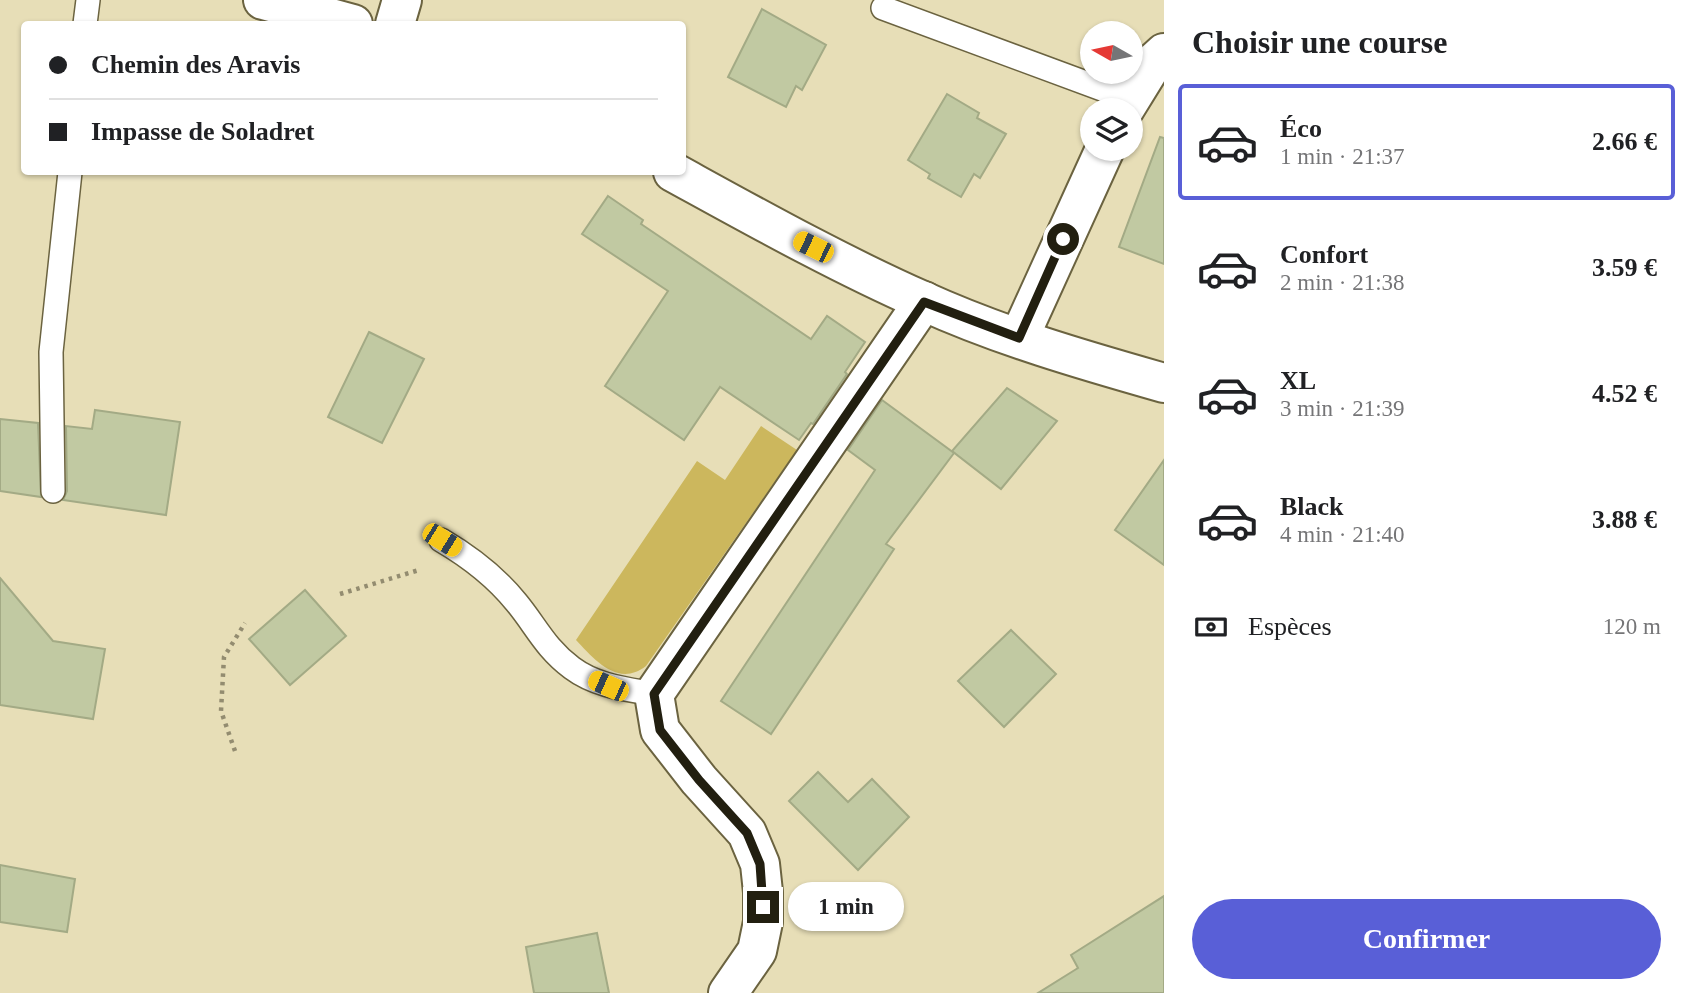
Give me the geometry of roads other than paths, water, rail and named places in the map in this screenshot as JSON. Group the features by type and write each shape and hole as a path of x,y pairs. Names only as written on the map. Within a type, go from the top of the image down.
{"street":[{"path":"262,0 342,21"},
{"path":"396,21 401,0"},
{"path":"1131,98 1153,63 1164,53"},
{"path":"1019,338 1100,161"},
{"path":"678,175 775,229 924,302 1019,338 1164,383"},
{"path":"728,993 757,951 763,922 760,864 747,833 699,780 660,730 654,694 924,302"}],"lane":[{"path":"85,21 88,0"},
{"path":"883,8 1109,98"},
{"path":"53,491 51,352 70,175"},
{"path":"442,540 483,567 517,602 542,641 572,668 608,686 654,694"}]}
